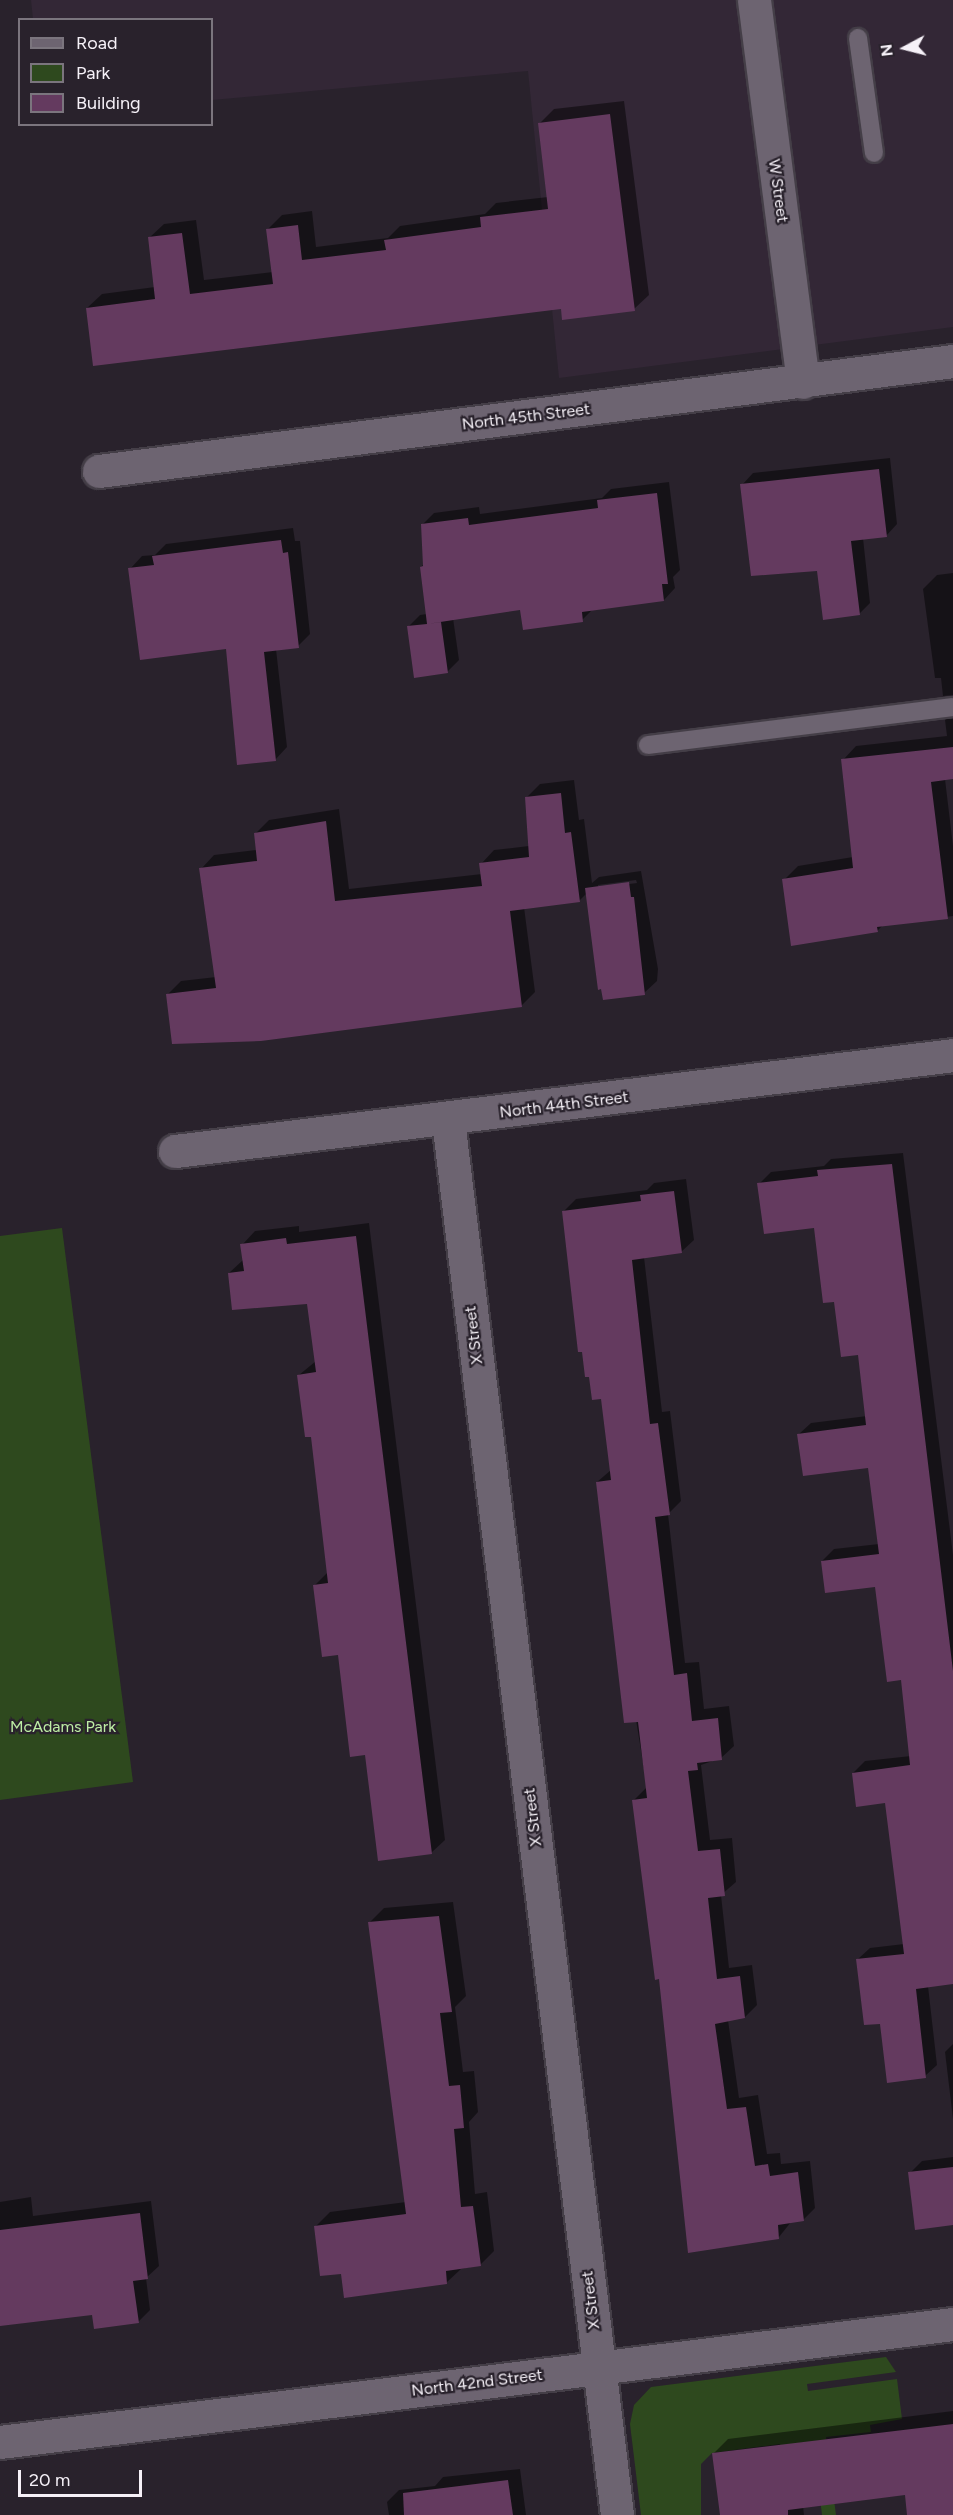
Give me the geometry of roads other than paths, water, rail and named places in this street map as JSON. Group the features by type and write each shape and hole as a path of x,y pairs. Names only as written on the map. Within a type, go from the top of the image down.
{"street":[{"name":"W Street","path":"754,0 803,382"},
{"name":"North 45th Street","path":"99,471 953,361"},
{"name":"North 44th Street","path":"175,1150 448,1120 953,1055"},
{"name":"X Street","path":"448,1120 616,2515"},
{"name":"North 42nd Street","path":"0,2442 953,2324"}],"lane":[{"path":"858,38 874,153"},
{"path":"648,746 953,707"}],"park label":[{"name":"McAdams Park","path":"63,1727"}]}
